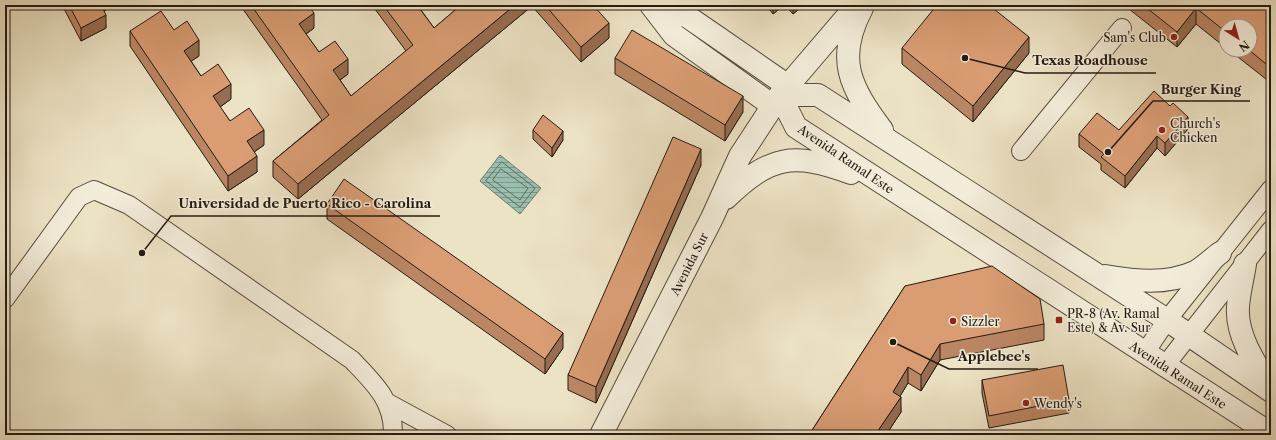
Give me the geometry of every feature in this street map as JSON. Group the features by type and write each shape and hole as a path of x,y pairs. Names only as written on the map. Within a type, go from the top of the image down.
{"street":[{"path":"652,5 674,35 780,96 818,94 1167,320 1271,390"},
{"path":"663,5 688,17 780,96"},
{"name":"Avenida Sur","path":"601,435 718,206 740,156 780,96 857,5"},
{"path":"863,5 855,21 849,43 848,62 852,83 861,102 891,142"},
{"path":"1020,150 1122,28"},
{"name":"Avenida Ramal Este","path":"780,96 796,127 1144,354 1271,434"},
{"path":"718,206 747,178 774,163 798,159 829,165 883,184"},
{"path":"1144,354 1167,320 1271,189"},
{"path":"5,299 79,197 94,190 129,205 352,360 380,389 393,424 393,435"},
{"path":"1164,366 1271,230"},
{"path":"1098,275 1150,282 1175,278 1195,271 1220,253"},
{"path":"1245,264 1238,308 1243,338 1253,361 1271,390"},
{"path":"386,402 446,435"}],"water":[{"path":"500,155 541,188 520,214 480,181"}],"building":[{"path":"69,5 101,5 106,15 81,28"},
{"path":"251,5 285,5 286,7 289,5 308,5 314,13 299,24 319,52 335,41 348,59 333,70 351,96 413,45 383,5 417,5 434,28 461,5 515,5 298,184 273,161 329,115"},
{"path":"545,5 593,5 609,23 581,47"},
{"path":"937,5 989,5 1029,37 973,106 902,48"},
{"path":"1143,5 1271,5 1271,68 1258,57 1258,18 1218,18 1218,26 1196,8 1177,32"},
{"path":"161,11 174,30 187,21 199,40 184,51 201,76 218,64 231,84 213,96 230,121 249,108 264,130 247,141 257,156 228,176 130,31"},
{"path":"632,30 743,96 725,125 615,58"},
{"path":"1154,91 1170,106 1173,103 1188,117 1165,143 1157,136 1125,176 1101,157 1104,154 1079,134 1097,113 1119,130"},
{"path":"543,115 563,131 552,148 533,130"},
{"path":"673,137 701,149 596,387 568,375"},
{"path":"344,179 563,333 545,359 327,204"},
{"path":"992,266 1040,299 1044,324 940,344 921,375 908,367 893,392 901,397 875,435 809,435 905,286"},
{"name":"Wendy's","path":"1063,365 1069,400 989,416 982,380"}],"place":[{"name":"Sam's Club","path":"1174,37"},
{"name":"Texas Roadhouse","path":"965,58"},
{"name":"Church's Chicken","path":"1162,130"},
{"name":"Burger King","path":"1108,152"},
{"name":"Universidad de Puerto Rico - Carolina","path":"142,253"},
{"name":"PR-8 (Av. Ramal Este) & Av. Sur","path":"1059,320"},
{"name":"Sizzler","path":"953,321"},
{"name":"Applebee's","path":"893,342"},
{"name":"Wendy's","path":"1026,403"}]}
